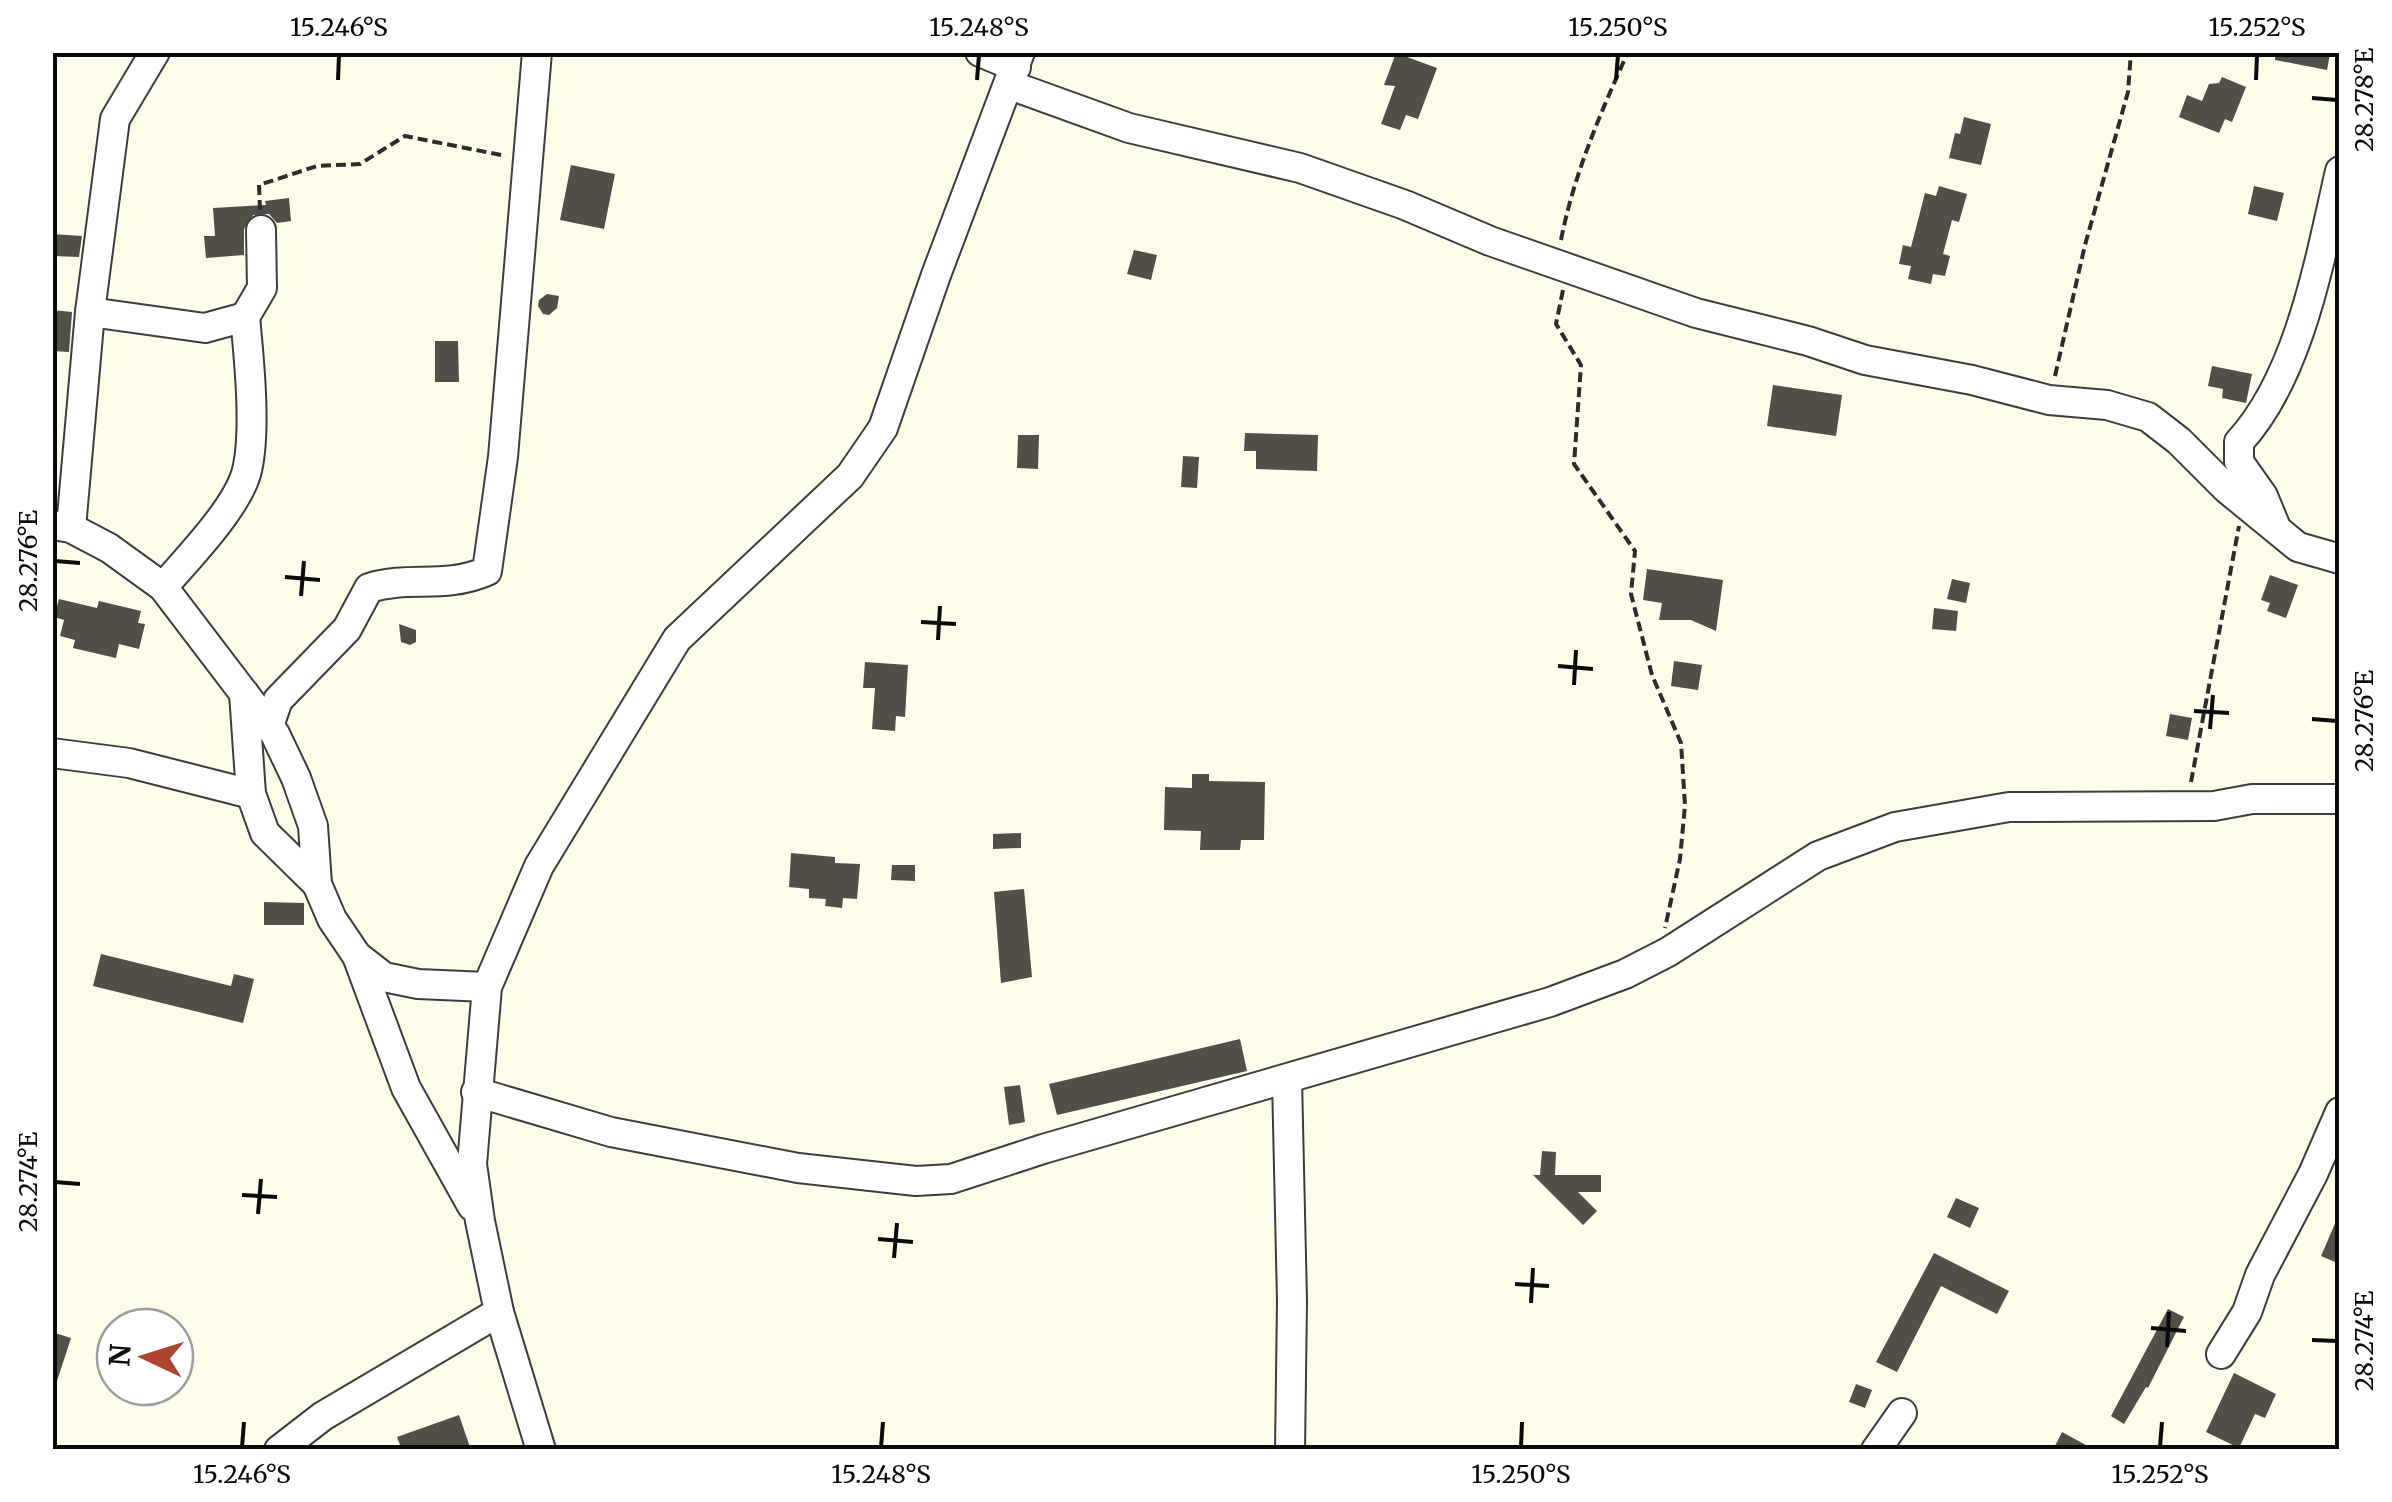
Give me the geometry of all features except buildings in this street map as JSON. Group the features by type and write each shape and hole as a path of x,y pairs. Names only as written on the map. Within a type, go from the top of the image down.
{"street":[{"path":"154,52 114,119 62,527 109,548 163,587 269,726 296,778 313,826 318,884 332,919 358,956 406,1088 480,1221"},
{"path":"269,726 278,700 347,629 369,588 392,580 434,584 466,580 487,571 503,456 538,52"},
{"path":"980,52 1129,128 1300,168 1696,313 1808,341 1864,360 1972,380 2050,400 2106,405 2148,417 2298,547 2340,559"},
{"path":"541,1450 499,1312 472,1164 487,987 539,866 676,640 850,476 883,428 1015,68"},
{"path":"2278,531 2263,496 2239,462 2239,442 2279,387 2297,336 2340,171"},
{"path":"163,587 222,518 246,474 251,416 246,317 262,288 260,230"},
{"path":"90,312 205,328 246,317"},
{"path":"244,693 251,794 265,833 318,884"},
{"path":"52,753 129,764 251,794"},
{"path":"476,1092 612,1132 798,1168 916,1181 951,1180 1550,1002 1625,974 1818,856 1895,827 2010,807 2214,806 2252,799 2340,799"},
{"path":"358,956 384,976 418,984 487,987"},
{"path":"1287,1079 1292,1301 1290,1450"},
{"path":"2221,1354 2314,1174 2340,1112"},
{"path":"279,1450 323,1416 499,1312"},
{"path":"1876,1450 1902,1413"}],"path":[{"path":"1628,52 1592,130 1568,206 1556,324 1581,365 1574,464 1636,551 1631,594 1652,675 1681,743 1686,804 1658,957"},
{"path":"2050,400 2085,245 2128,92 2131,52"},
{"path":"260,230 259,185 317,166 360,164 405,136 510,156 529,172"},
{"path":"2186,806 2243,503"}]}
